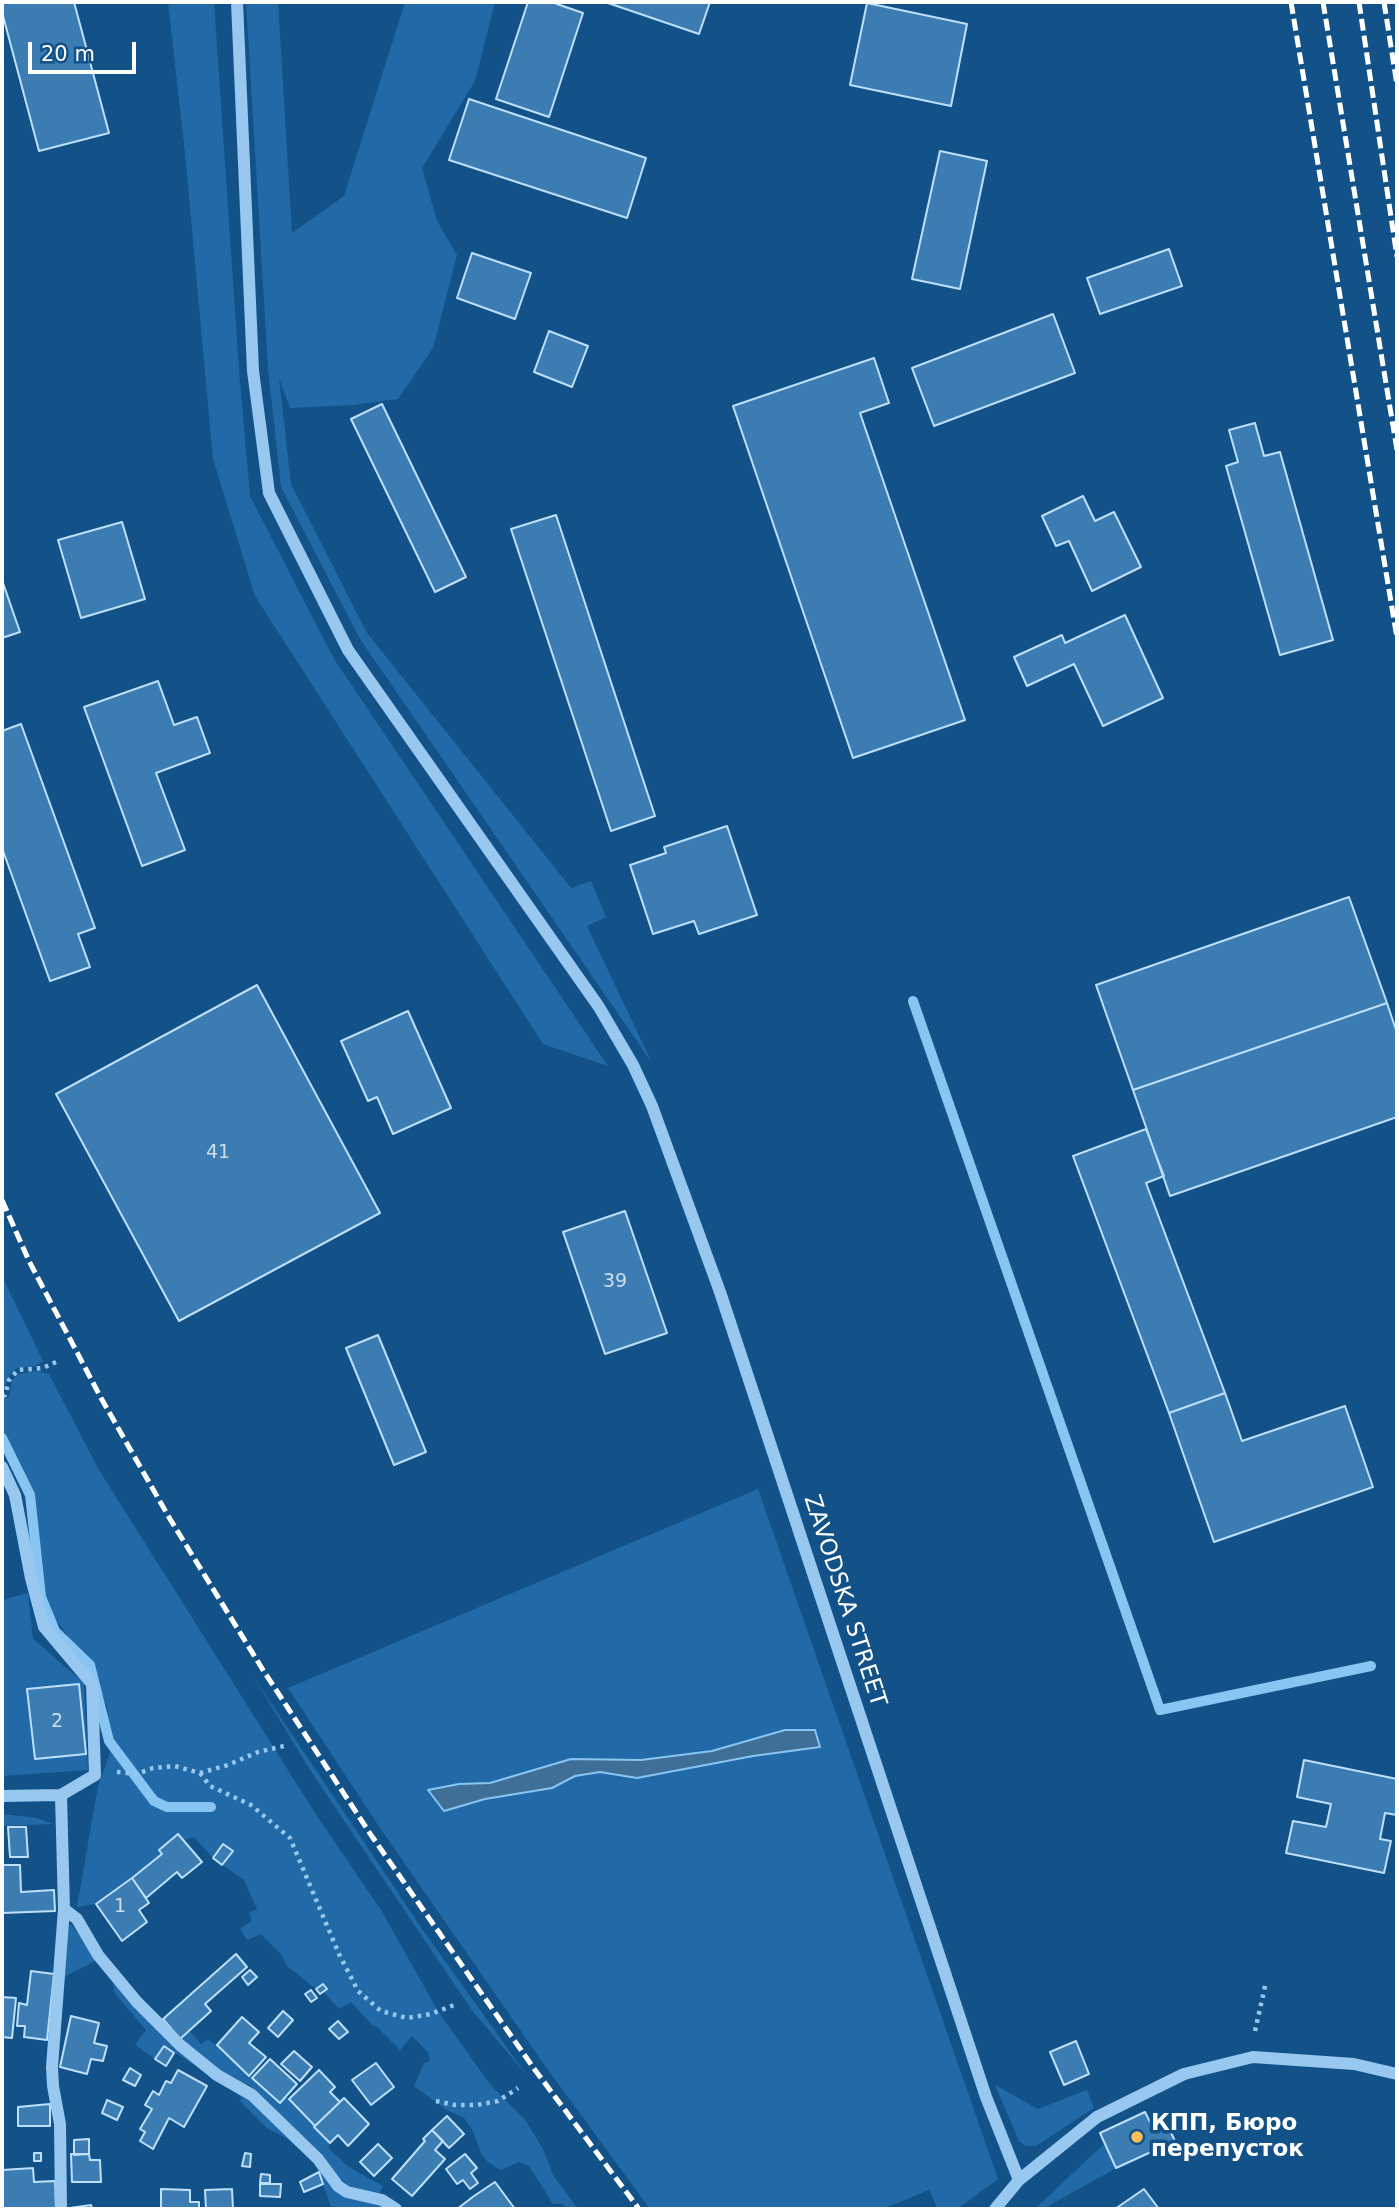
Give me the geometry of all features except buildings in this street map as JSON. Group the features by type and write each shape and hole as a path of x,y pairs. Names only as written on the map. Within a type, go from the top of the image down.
{"street":[{"name":"ZAVODSKA STREET","path":"237,2 253,371 269,493 348,650 599,1007 633,1065 652,1105 720,1292 986,2097 1018,2180"},
{"path":"2,1467 15,1495 44,1628 92,1684 95,1775 61,1795 2,1796"},
{"path":"61,1795 64,1909 52,2067 60,2124 61,2209"},
{"path":"64,1909 77,1919 98,1955 137,2003 180,2045 217,2076 252,2095 318,2159 342,2189 382,2200 396,2209"},
{"path":"995,2209 1018,2180 1097,2118 1184,2074 1253,2057 1354,2064 1397,2074"}],"path":[{"path":"2,1396 5,1395 9,1380 18,1370 43,1368 56,1362"},
{"path":"95,1775 105,1771 137,1774 153,1768 175,1766 200,1773 258,1752 284,1746"},
{"path":"200,1773 210,1786 251,1805 290,1838 358,1991 381,2011 407,2018 431,2014 454,2005"},
{"path":"1255,2031 1266,1982"},
{"path":"436,2101 455,2105 477,2105 498,2101 518,2088"}],"shaded area":[{"path":"168,2 214,2 250,496 334,659 608,1066 543,1044 255,596 213,459 185,153"},
{"path":"246,2 278,2 292,233 344,196 405,2 495,2 475,81 422,168 437,221 457,255 433,348 398,399 353,405 290,408 279,378 291,484 367,633 571,888 591,881 606,917 587,926 652,1063 360,639 281,487 268,368"},
{"path":"2,1276 43,1361 36,1366 17,1368 11,1373 2,1393"},
{"path":"36,1371 49,1374 99,1470 315,1813 381,1910 438,2011 489,2083 526,2121 543,2149 553,2175 578,2209 566,2209 563,2204 553,2204 529,2166 519,2162 501,2170 488,2162 464,2118 445,2109 414,2086 424,2063 430,2061 428,2052 412,2036 400,2050 351,2002 339,2009 323,1991 323,1985 316,1989 287,1966 281,1954 261,1934 247,1940 240,1929 252,1921 249,1913 257,1909 244,1880 213,1858 194,1837 184,1840 178,1834 159,1849 162,1854 96,1904 77,1907 98,1786 112,1747 107,1707 93,1669 39,1598 28,1497 2,1446 2,1399 9,1397 12,1380 19,1374"},
{"path":"758,1489 998,2179 957,2209 938,2209 929,2190 883,2209 650,2209 543,2063 380,1828 288,1688"},
{"path":"28,1593 33,1639 84,1683 88,1770 2,1776 2,1600"},
{"path":"253,1676 422,1929 528,2077 471,2009 310,1770"},
{"path":"785,1730 815,1730 820,1747 753,1756 637,1778 600,1772 575,1776 552,1788 485,1799 444,1811 428,1790 459,1784 490,1783 571,1759 641,1760 712,1751"},
{"path":"2,1814 37,1818 53,1824 2,1826"},
{"path":"68,1925 72,1925 97,1960 64,1977"},
{"path":"113,1980 151,2024 196,2066 164,2046 155,2059 135,2045 146,2030 114,1992"},
{"path":"189,2030 201,2044 208,2039 217,2046 280,2103 286,2096 330,2143 329,2149 349,2167 383,2186 379,2194 352,2188 334,2174 249,2085 227,2078 180,2039"},
{"path":"995,2085 1038,2109 1087,2090 1094,2108 1036,2146 1026,2146 1019,2141"},
{"path":"226,2086 250,2096 313,2157 335,2190 390,2209 332,2209 314,2161 286,2138 267,2128 240,2101 242,2098"},
{"path":"1105,2143 1116,2168 1043,2209 1035,2209"}],"waterway":[{"path":"913,1001 1160,1710 1371,1666"},
{"path":"2,1438 30,1495 41,1597 55,1631 90,1665 109,1741 154,1801 167,1807 211,1807"}],"railway":[{"path":"1291,2 1397,638"},
{"path":"1323,2 1397,450"},
{"path":"1359,2 1397,257"},
{"path":"1384,2 1397,85"},
{"path":"2,1200 29,1261 101,1398 170,1519 263,1670 371,1835 535,2070 639,2209"}],"place":[{"name":"КПП, Бюро перепусток","path":"1137,2137"}]}
